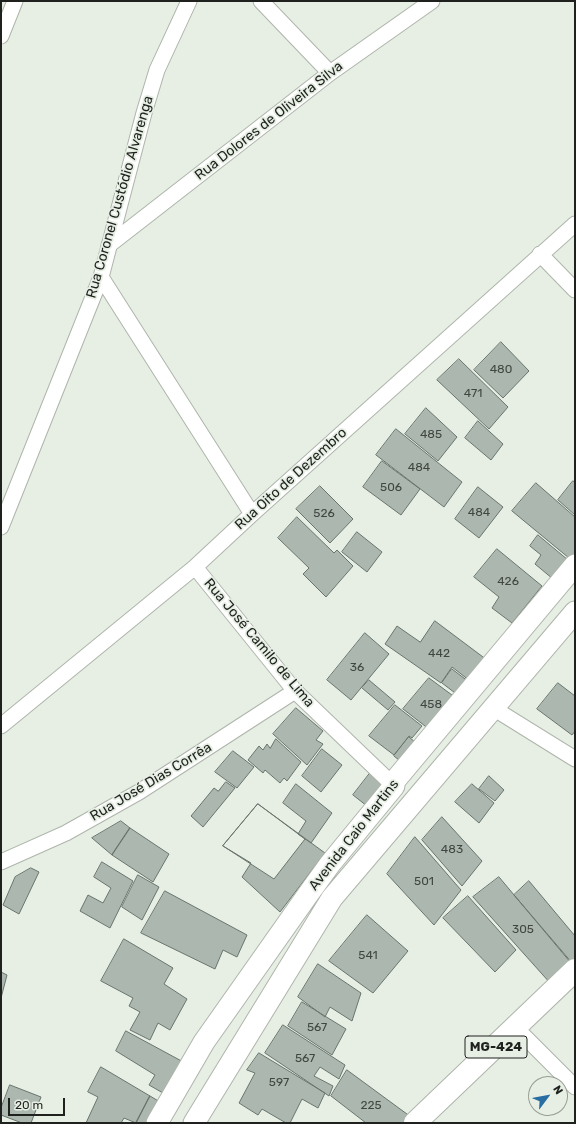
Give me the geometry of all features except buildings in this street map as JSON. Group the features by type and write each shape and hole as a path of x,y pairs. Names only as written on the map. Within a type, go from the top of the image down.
{"highway":[{"name":"MG-424","path":"415,1123 575,970"}],"main road":[{"name":"Avenida Caio Martins","path":"157,1123 204,1042 330,864 394,786 392,784 575,565"},
{"name":"Avenida Caio Martins","path":"194,1123 332,898 575,612"}],"street":[{"path":"1,36 15,1"},
{"name":"Rua Coronel Custódio Alvarenga","path":"1,527 101,277 144,113 157,70 189,1"},
{"path":"261,1 277,7 330,73"},
{"name":"Rua Dolores de Oliveira Silva","path":"109,245 330,73 432,1"},
{"name":"Rua Oito de Dezembro","path":"1,726 195,567 575,224"},
{"path":"540,254 575,290"},
{"path":"101,277 252,514"},
{"name":"Rua José Camilo de Lima","path":"195,567 295,691 392,784"},
{"name":"Rua José Dias Corrêa","path":"1,862 66,833 139,792 295,691"},
{"path":"494,708 575,759"},
{"path":"516,1028 575,1087"}]}
